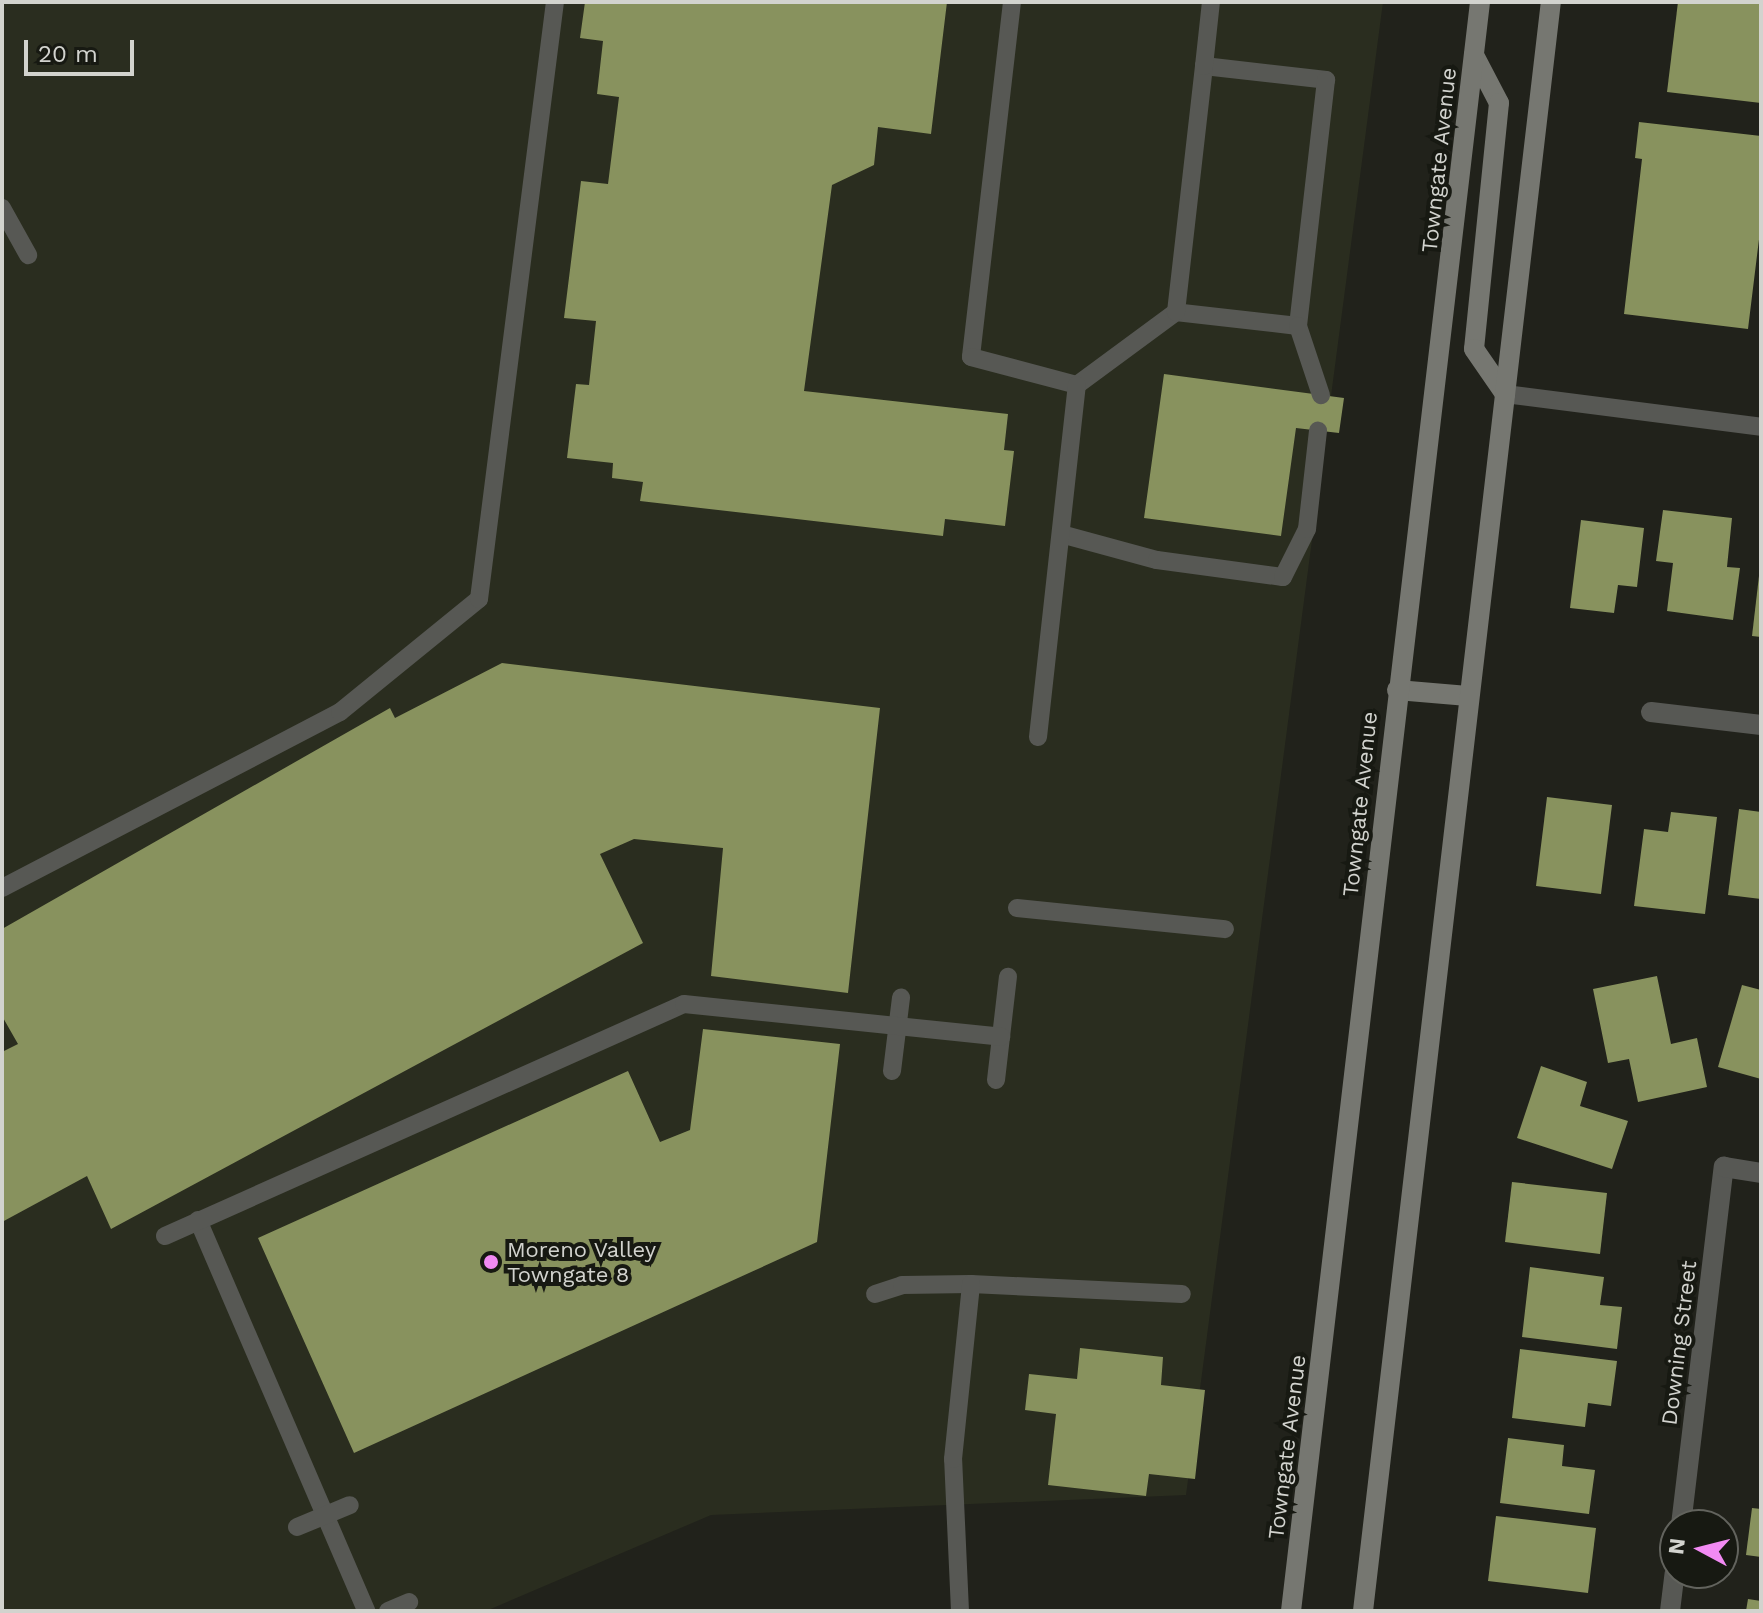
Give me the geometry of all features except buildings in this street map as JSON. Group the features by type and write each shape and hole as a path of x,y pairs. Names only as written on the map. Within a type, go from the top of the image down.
{"main road":[{"name":"Towngate Avenue","path":"1291,1611 1480,2"},
{"path":"1363,1611 1551,2"},
{"path":"1474,55 1499,103 1474,349 1505,394"},
{"path":"1397,690 1468,696"}],"street":[{"path":"1651,712 1761,725"},
{"name":"Downing Street","path":"1683,1509 1724,1167 1761,1173"},
{"path":"1670,1611 1673,1589"}],"lane":[{"path":"2,888 340,712 479,599 555,2"},
{"path":"1012,2 971,357 1077,385"},
{"path":"1176,312 1211,2"},
{"path":"1204,66 1326,80 1298,326 1321,395"},
{"path":"2,208 28,255"},
{"path":"1038,737 1077,385 1176,312 1298,326"},
{"path":"1505,394 1761,427"},
{"path":"1061,534 1157,560 1283,577 1307,529 1318,431"},
{"path":"1017,908 1225,929"},
{"path":"996,1080 1008,977"},
{"path":"892,1071 901,998"},
{"path":"165,1236 684,1004 1001,1037"},
{"path":"198,1220 366,1611"},
{"path":"960,1611 953,1459 971,1284"},
{"path":"875,1294 902,1285 971,1284 1182,1294"},
{"path":"297,1527 350,1505"},
{"path":"388,1611 409,1602"}],"shaded area":[{"path":"2,2 1383,2 1186,1495 711,1515 486,1611 2,1611"}],"place":[{"name":"Moreno Valley Towngate 8","path":"491,1262"}]}
